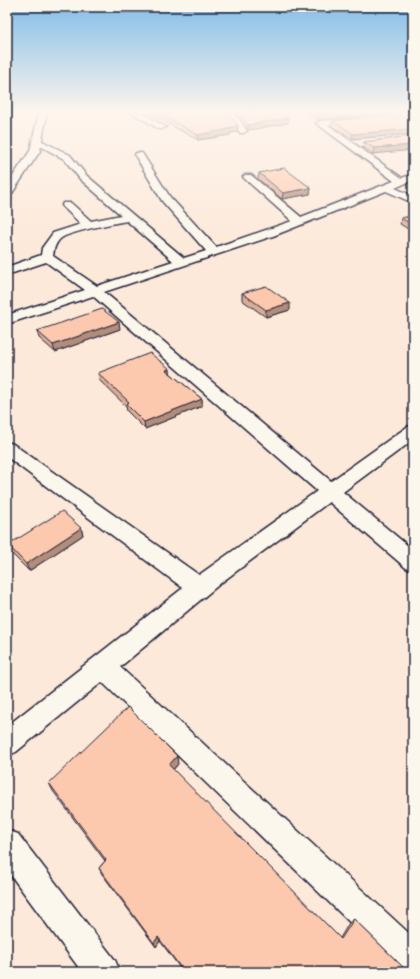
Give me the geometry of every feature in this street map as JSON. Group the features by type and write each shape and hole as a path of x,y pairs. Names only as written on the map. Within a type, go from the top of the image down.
{"street":[{"path":"7,193 30,158"},
{"path":"68,158 83,177 181,262"},
{"path":"141,158 166,199 214,252"},
{"path":"368,158 400,180"},
{"path":"248,177 300,222"},
{"path":"7,320 300,222 400,180 413,177"},
{"path":"386,187 413,200"},
{"path":"66,205 89,225"},
{"path":"47,257 48,248 56,235 89,225 129,217"},
{"path":"7,271 47,257"},
{"path":"47,257 95,291 413,562"},
{"path":"7,743 200,588 413,431"},
{"path":"7,448 200,588"},
{"path":"102,666 413,960"},
{"path":"7,845 103,972"}],"building":[{"path":"284,168 311,188 283,193 259,173"},
{"path":"413,216 413,225 401,218"},
{"path":"266,286 290,303 266,310 242,293"},
{"path":"102,309 119,322 53,345 37,331"},
{"path":"150,353 170,369 166,370 202,399 144,422 126,404 129,402 98,373"},
{"path":"62,511 81,528 26,564 8,545"},
{"path":"128,707 177,756 169,765 341,939 354,919 408,972 184,972 158,937 154,943 99,868 106,860 49,783"}]}
